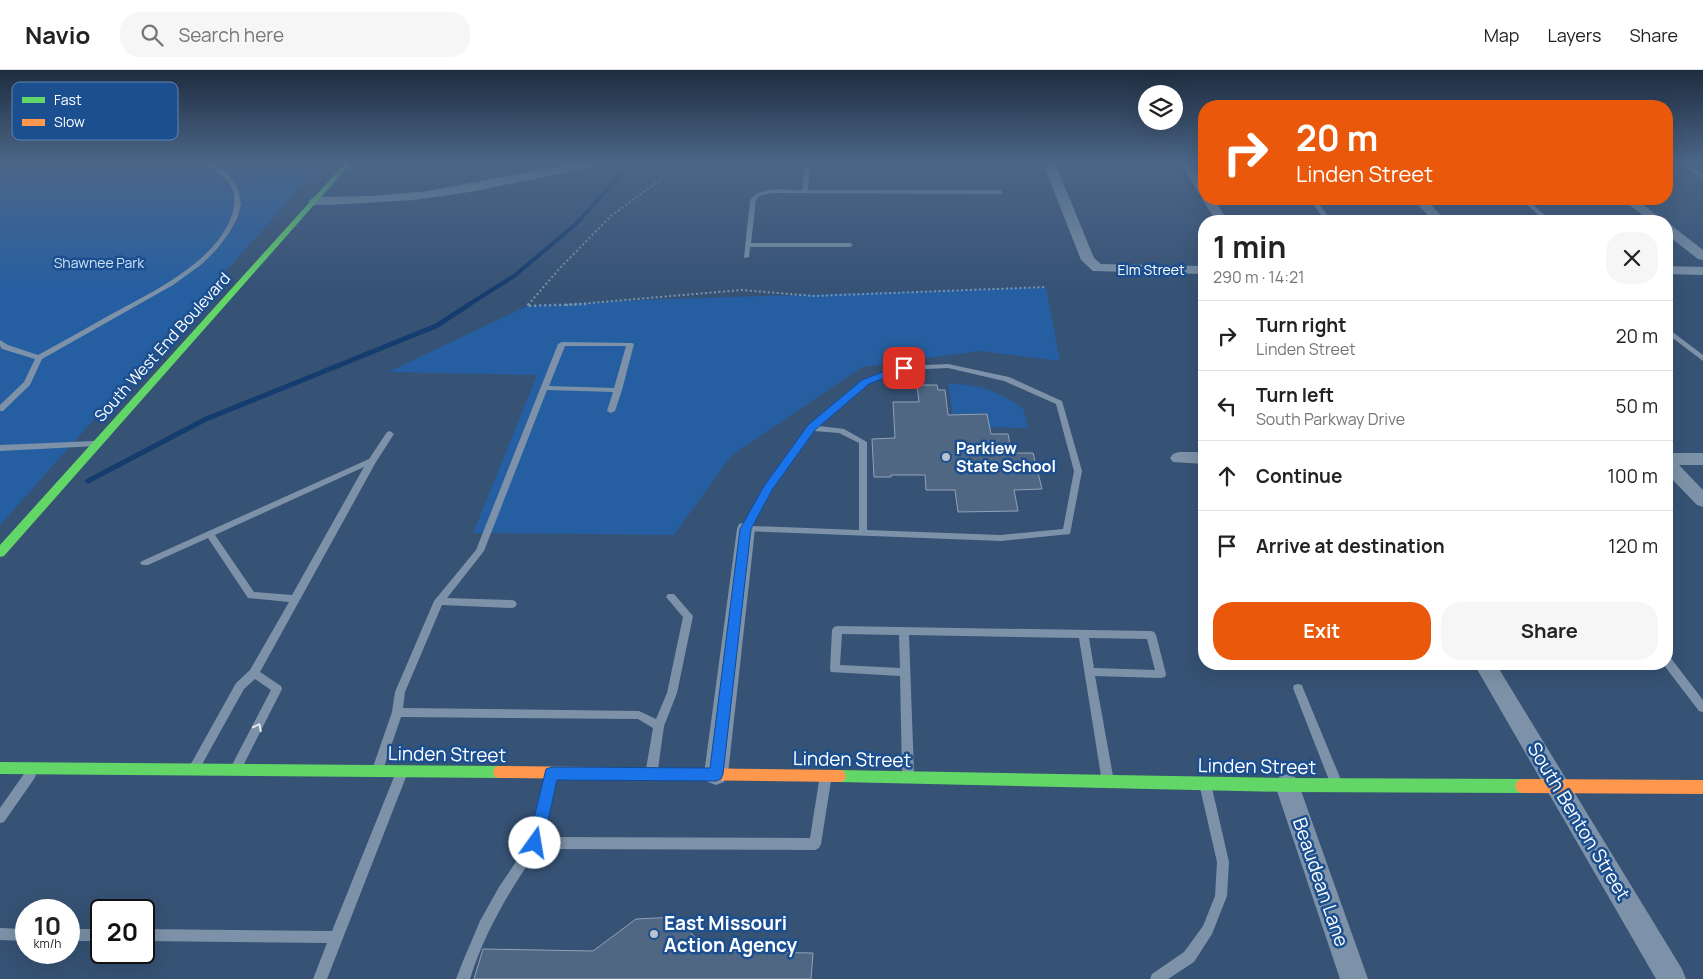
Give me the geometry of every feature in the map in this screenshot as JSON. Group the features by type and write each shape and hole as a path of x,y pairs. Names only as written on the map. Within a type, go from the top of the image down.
{"street":[{"name":"South West End Boulevard","path":"0,553 310,205"},
{"name":"Elm Street","path":"1066,205 1088,260 1098,268 1198,270"},
{"path":"1425,205 1434,215"},
{"path":"1637,205 1650,215"},
{"path":"1673,233 1703,256"},
{"path":"1673,270 1703,271"},
{"path":"1179,458 1198,458"},
{"path":"1673,461 1703,459"},
{"path":"1673,469 1703,501"},
{"path":"716,774 746,529"},
{"name":"South Benton Street","path":"1489,670 1672,979"},
{"name":"Linden Street","path":"0,768 652,775 716,774 1287,785 1556,784 1703,787"},
{"name":"Beaudean Lane","path":"1287,785 1354,979"}],"lane":[{"path":"0,409 27,383 39,358 171,285 200,263 221,241 233,222 238,205"},
{"path":"746,257 752,205"},
{"path":"1531,205 1541,215"},
{"path":"748,245 850,244"},
{"path":"1673,335 1703,359"},
{"path":"0,342 4,347 39,358"},
{"path":"377,771 397,712 400,692 439,601 480,551 562,344 630,344 611,411"},
{"path":"948,366 1006,379 1059,404 1078,471 1067,532 1001,538 746,529 768,488 812,428 865,382 904,368 948,366"},
{"path":"545,388 618,390"},
{"path":"812,428 841,431 863,442 863,533"},
{"path":"193,770 240,686 254,673 293,599 372,461 390,434"},
{"path":"0,448 97,444"},
{"path":"145,563 372,461"},
{"path":"210,534 251,596 293,599"},
{"path":"652,775 659,726 672,693 688,616 671,597"},
{"path":"439,601 512,604"},
{"path":"906,672 835,669 837,630 1151,635 1161,674 1089,672"},
{"path":"904,632 908,778"},
{"path":"1082,634 1108,781"},
{"path":"1673,669 1703,708"},
{"path":"235,770 277,689 254,673"},
{"path":"1298,688 1337,785"},
{"path":"397,712 639,715 659,726"},
{"path":"0,818 34,768"},
{"path":"320,979 402,772"},
{"path":"463,979 470,955 500,898 535,843 552,773"},
{"path":"535,843 815,844 826,776"},
{"path":"1157,979 1188,957 1208,930 1221,896 1224,862 1205,783"},
{"path":"0,934 15,935"},
{"path":"155,935 336,936"}],"path":[{"path":"625,205 611,216 559,269 527,306 586,304 742,290 814,296 1046,287"}],"green space":[{"name":"Shawnee Park","path":"0,205 284,205 0,525"},
{"path":"1046,287 1060,361 980,351 862,367 731,456 674,535 473,533 537,375 388,372 527,306 640,300"},
{"path":"948,384 979,387 1005,397 1023,408 1028,428 989,427 987,413 953,415"}],"building":[{"name":"Parkiew State School","path":"917,385 937,385 938,390 945,390 948,415 987,414 991,434 1008,434 1012,453 1033,453 1042,489 1014,490 1018,511 958,512 955,490 926,490 925,475 874,477 872,439 895,438 893,402 919,402"},
{"name":"East Missouri Action Agency","path":"677,917 707,951 813,953 811,979 474,979 483,949 593,951 636,919"}],"waterway":[{"path":"468,305 514,276 575,225 593,205"},
{"path":"88,481 206,419 436,326 470,304"}],"traffic: fast":[{"path":"0,553 310,205"},
{"path":"0,768 500,772"},
{"path":"839,776 1287,785 1522,786"}],"traffic: slow":[{"path":"500,772 839,776"},
{"path":"1522,786 1703,787"}],"place":[{"name":"Parkiew State School","path":"946,457"},
{"name":"East Missouri Action Agency","path":"654,934"}],"route":[{"path":"535,843 552,773 716,774 746,529 768,488 812,428 865,382 904,368"}]}
